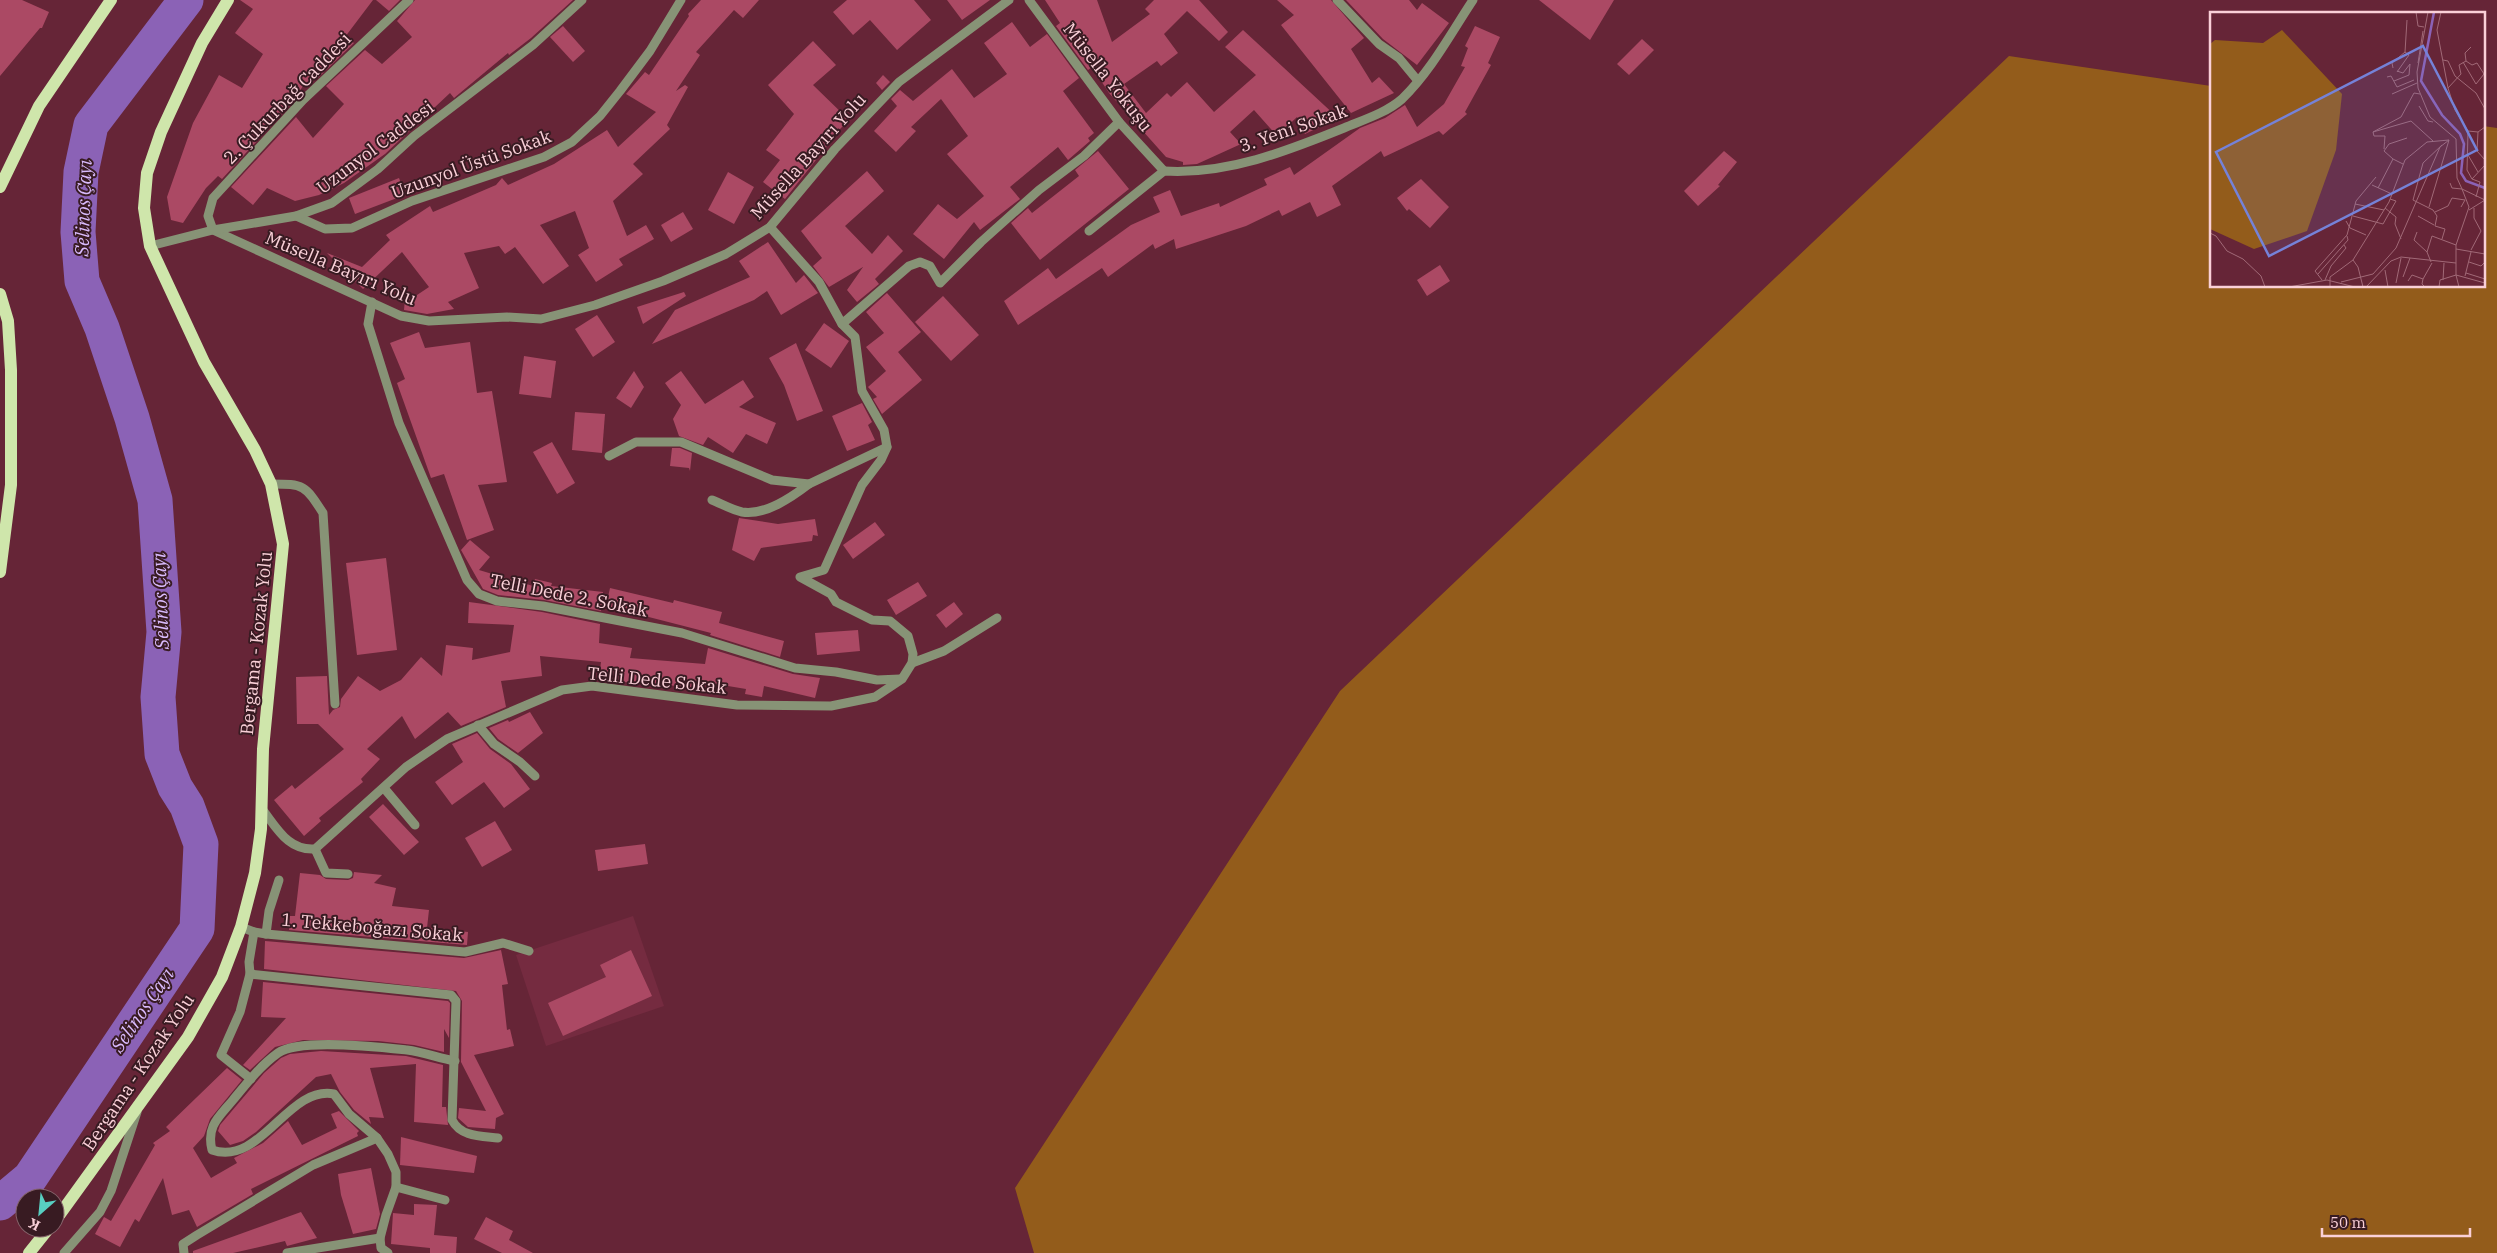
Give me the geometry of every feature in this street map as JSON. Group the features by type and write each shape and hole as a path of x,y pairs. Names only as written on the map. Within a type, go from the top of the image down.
{"main road":[{"name":"Bergama - Kozak Yolu","path":"65,1207 188,1038 222,977 241,927 255,873 262,809 263,748 283,544 271,484 255,450 204,362 150,246 144,208 147,173 161,132 202,43 228,0"},
{"path":"0,187 40,106 110,1"},
{"path":"0,294 8,320 11,370 11,485 0,572"},
{"path":"29,1253 41,1238"}],"street":[{"name":"2. Çukurbağ Caddesi","path":"213,230 208,216 213,198 303,100 409,0"},
{"name":"Uzunyol Caddesi","path":"150,246 213,230 296,216 332,203 414,136 533,45 582,0"},
{"name":"Uzunyol Üstü Sokak","path":"296,216 325,229 352,228 412,201 544,157 572,142 600,116 620,91 650,51 681,0"},
{"name":"Müsella Bayırı Yolu","path":"213,230 402,316 429,321 507,317 541,319 595,305 664,281 726,254 770,227 835,149 899,82 1009,0"},
{"name":"Müsella Yokuşu","path":"1029,0 1119,122 1164,171"},
{"path":"1337,0 1379,44 1399,58 1418,81"},
{"name":"3. Yeni Sokak","path":"1164,171 1192,173 1240,164 1296,147 1377,114 1400,100 1418,81 1473,0"},
{"path":"842,324 909,266 920,262 930,266 940,283 981,242 1039,190 1084,156 1119,122"},
{"path":"1089,231 1164,171"},
{"path":"770,227 819,282 842,324 855,337 862,391 884,430 887,447 882,460 862,485 824,570 800,577 831,594 836,602 872,620 890,621 908,636 913,654 912,663 902,679"},
{"name":"Telli Dede 2. Sokak","path":"372,302 368,324 399,423 467,580 479,594 496,601 543,606 682,633 795,668 836,672 878,680 902,679"},
{"path":"609,456 636,442 681,442 772,480 809,484"},
{"path":"712,500 742,512 758,510 792,497 809,484 887,447"},
{"path":"271,484 296,484 309,491 323,513 335,704"},
{"path":"912,663 944,651 997,618"},
{"name":"Telli Dede Sokak","path":"317,853 406,768 447,739 478,724 562,690 592,686 737,705 831,706 875,697 902,679"},
{"path":"478,724 494,744 520,762 535,776"},
{"path":"384,788 414,825"},
{"path":"262,809 287,843 317,853 325,872 348,874"},
{"path":"266,934 270,911 280,880"},
{"name":"1. Tekkeboğazı Sokak","path":"241,927 266,934 465,952 503,943 529,951"},
{"path":"251,1079 221,1055 240,1012 250,974 249,962 254,932"},
{"path":"250,974 451,995 456,1001 452,1120 456,1128 467,1134 498,1138"},
{"path":"388,1253 381,1248 380,1238 396,1187 396,1172 388,1154 377,1138 349,1114 334,1094 324,1092 310,1096 258,1138 238,1151 222,1153 212,1150 209,1137 214,1124 251,1079 279,1052 299,1045 337,1045 408,1050 455,1062"},
{"path":"64,1253 100,1212 111,1191 139,1107"},
{"path":"184,1253 183,1244 190,1239 313,1165 377,1138"},
{"path":"396,1187 445,1200"},
{"path":"288,1253 380,1238"}],"shaded area":[{"path":"2009,56 2210,86 2210,288 2484,288 2484,126 2497,128 2497,1253 1034,1253 1015,1188 1340,691"},
{"path":"633,916 664,1006 546,1046 516,955"}],"building":[{"path":"0,0 22,0 49,12 42,28 40,28 0,76"},
{"path":"240,0 373,0 345,37 354,43 318,78 315,75 307,85 305,83 291,104 222,179 218,176 206,188 183,223 171,220 167,197 193,123 219,75 242,88 263,54 235,33 253,9"},
{"path":"376,0 400,0 389,11"},
{"path":"415,0 573,0 531,38 509,55 508,53 454,98 450,93 385,154 344,183 319,195 295,201 267,188 253,205 231,187 296,117 313,138 344,104 326,86 365,50 382,64 412,37 397,21"},
{"path":"701,0 759,0 743,18 734,10 696,52 700,55 676,91 685,85 688,87 667,125 670,129 633,164 643,174 613,201 627,236 646,225 654,239 619,259 623,265 596,282 578,255 589,248 575,211 540,225 569,266 543,284 515,247 505,254 499,246 464,253 479,288 448,302 454,309 427,314 404,310 405,299 411,299 429,287 402,252 363,289 327,253 362,267 390,240 386,235 430,206 433,212 496,185 502,178 508,185 554,164 607,130 618,147 656,112 626,94 645,72 649,75 689,16 688,14"},
{"path":"847,0 914,0 931,20 897,50 870,20 853,35 833,12"},
{"path":"947,0 990,0 962,20"},
{"path":"1045,0 1097,0 1112,42 1150,14 1145,9 1154,0 1199,0 1228,32 1219,41 1187,11 1164,34 1178,53 1161,66 1157,61 1124,84 1146,113 1167,93 1171,97 1187,82 1214,112 1256,75 1225,47 1243,30 1338,118 1305,134 1297,117 1277,136 1254,110 1230,132 1241,144 1197,164 1183,165 1183,162 1166,157 1109,93 1092,67 1088,70 1056,26 1060,23"},
{"path":"1277,0 1331,0 1364,38 1351,49 1372,83 1379,77 1394,93 1351,113 1281,25 1294,15"},
{"path":"1346,0 1409,0 1417,10 1422,3 1449,23 1417,65 1383,39"},
{"path":"1539,0 1614,0 1590,40"},
{"path":"1012,22 1030,47 1047,34 1079,78 1063,91 1094,133 1088,138 1090,141 1068,160 1058,147 1010,187 1020,199 980,230 974,222 944,259 913,234 938,204 957,219 984,196 947,154 968,136 941,99 911,127 916,131 896,152 874,131 897,106 891,99 900,90 913,101 952,69 974,98 1007,74 984,43"},
{"path":"563,26 585,51 573,62 550,37"},
{"path":"1475,26 1500,37 1488,63 1491,65 1465,112 1467,114 1443,135 1439,131 1384,157 1381,151 1332,186 1341,205 1317,217 1310,202 1282,216 1279,210 1246,226 1176,249 1174,239 1155,249 1153,244 1108,277 1102,268 1018,325 1004,301 1048,268 1056,279 1131,225 1160,212 1153,197 1170,190 1181,216 1219,203 1220,207 1267,185 1264,179 1290,167 1294,175 1360,128 1385,118 1405,105 1417,127 1444,104 1465,67 1461,66 1468,48 1465,46"},
{"path":"1642,39 1654,50 1629,75 1617,64"},
{"path":"813,41 836,65 813,85 849,120 825,144 827,146 785,199 763,182 780,160 766,150 794,114 768,85"},
{"path":"883,75 890,82 882,90 876,83"},
{"path":"1098,151 1129,189 1040,260 1011,223 1028,208 1032,213 1079,176 1075,170"},
{"path":"1724,151 1737,162 1718,185 1720,186 1698,206 1684,191"},
{"path":"867,171 884,191 845,226 872,254 888,235 903,251 875,279 879,284 857,302 847,290 863,267 829,287 813,266 822,258 801,231"},
{"path":"728,172 754,187 734,224 708,210"},
{"path":"399,178 405,195 355,214 349,198"},
{"path":"1421,179 1449,207 1430,228 1409,209 1407,211 1397,198"},
{"path":"683,212 693,229 671,242 661,225"},
{"path":"768,242 796,283 804,275 818,293 781,315 767,291 754,300 652,344 675,310 750,277 739,261"},
{"path":"1440,265 1450,281 1427,296 1417,280"},
{"path":"684,292 686,296 643,324 637,307"},
{"path":"887,293 921,332 898,352 922,380 882,414 873,399 877,397 868,387 886,371 866,347 884,333 866,312"},
{"path":"943,296 979,335 951,361 915,322"},
{"path":"597,315 615,342 593,357 575,329"},
{"path":"824,323 849,341 831,368 805,350"},
{"path":"419,332 425,348 470,342 477,393 492,391 507,482 478,485 494,530 467,540 444,474 431,478 397,383 405,379 390,343"},
{"path":"796,343 823,411 797,421 784,385 769,358"},
{"path":"524,356 556,361 551,398 519,394"},
{"path":"634,371 644,387 631,408 616,398"},
{"path":"681,371 705,404 743,380 754,397 739,407 776,423 767,444 746,434 733,453 708,437 703,445 679,436 673,419 681,405 665,383"},
{"path":"862,403 872,422 868,425 875,440 847,451 832,416"},
{"path":"575,412 605,414 602,453 572,450"},
{"path":"552,442 575,483 557,494 533,452"},
{"path":"672,448 680,448 692,453 690,471 689,468 670,466"},
{"path":"739,518 778,524 815,519 818,536 813,535 812,541 761,548 754,561 732,550"},
{"path":"875,522 885,535 853,559 843,545"},
{"path":"470,540 490,557 479,570 533,586 535,579 552,583 551,586 603,592 601,611 544,600 498,595 483,589 461,550"},
{"path":"386,558 397,650 357,655 346,563"},
{"path":"918,582 927,596 896,615 887,600"},
{"path":"610,588 673,603 674,600 722,612 719,623 784,641 780,657 710,635 711,633 606,606"},
{"path":"469,602 542,612 600,624 599,643 632,648 630,658 705,664 708,648 793,674 820,678 815,698 764,686 762,697 745,694 746,689 692,680 692,687 624,682 599,678 601,662 540,656 542,676 501,681 506,707 461,726 448,712 415,739 402,716 367,749 380,759 361,779 363,782 319,818 321,821 304,836 274,800 292,785 295,789 344,749 318,724 297,724 296,677 327,676 329,715 333,710 340,707 341,699 358,676 380,691 401,680 421,657 442,676 446,645 473,648 472,660 510,652 514,625 468,623"},
{"path":"954,602 963,614 946,628 936,615"},
{"path":"858,630 860,651 817,655 815,633"},
{"path":"530,712 543,733 518,753 498,739 489,728 508,720 509,722"},
{"path":"477,733 490,749 511,764 530,789 504,808 484,782 452,805 435,782 463,762 452,744"},
{"path":"383,804 419,842 404,855 369,817"},
{"path":"495,821 512,850 482,867 465,838"},
{"path":"645,844 648,864 598,871 595,850"},
{"path":"354,872 382,875 374,883 396,888 392,906 429,910 427,928 468,932 467,945 289,930 290,916 295,916 300,873 320,875 326,879 348,880 353,878"},
{"path":"265,941 464,958 501,950 508,984 502,985 507,1030 510,1029 514,1046 474,1055 504,1114 496,1118 495,1129 468,1127 458,1118 459,1108 486,1111 461,1062 462,1001 456,991 264,969"},
{"path":"631,950 652,996 563,1036 548,1003 606,977 600,965"},
{"path":"263,982 448,1001 450,1003 449,1038 444,1029 444,1052 414,1045 378,1041 303,1040 275,1047 250,1070 243,1065 286,1018 261,1017"},
{"path":"321,1051 406,1056 443,1065 442,1107 446,1107 448,1125 414,1122 416,1064 370,1068 384,1118 369,1117 371,1124 354,1110 340,1092 331,1074 316,1077 256,1132 243,1141 230,1145 218,1131 220,1125 264,1073 281,1058 290,1054"},
{"path":"227,1068 242,1080 210,1119 204,1136 193,1148 211,1178 237,1163 234,1158 263,1143 288,1121 302,1145 337,1128 331,1114 339,1111 359,1131 357,1133 358,1136 251,1189 253,1194 197,1227 189,1210 172,1215 163,1178 139,1222 135,1219 120,1247 95,1234 104,1217 111,1221 155,1145 153,1143 170,1131 166,1127"},
{"path":"401,1137 477,1156 474,1173 400,1165"},
{"path":"371,1168 380,1214 376,1229 353,1234 341,1195 338,1174"},
{"path":"414,1204 437,1205 434,1235 457,1237 456,1253 430,1253 430,1248 391,1244 393,1213 414,1215"},
{"path":"301,1212 317,1238 287,1246 285,1241 233,1253 193,1253 193,1251"},
{"path":"486,1217 513,1231 509,1240 533,1253 502,1253 474,1239"}],"waterway":[{"name":"Selinos Çayı","path":"0,1203 30,1178 197,929 201,844 187,806 175,787 162,754 158,697 164,632 155,500 132,418 102,328 82,281 78,232 81,172 91,125 186,0"}]}
